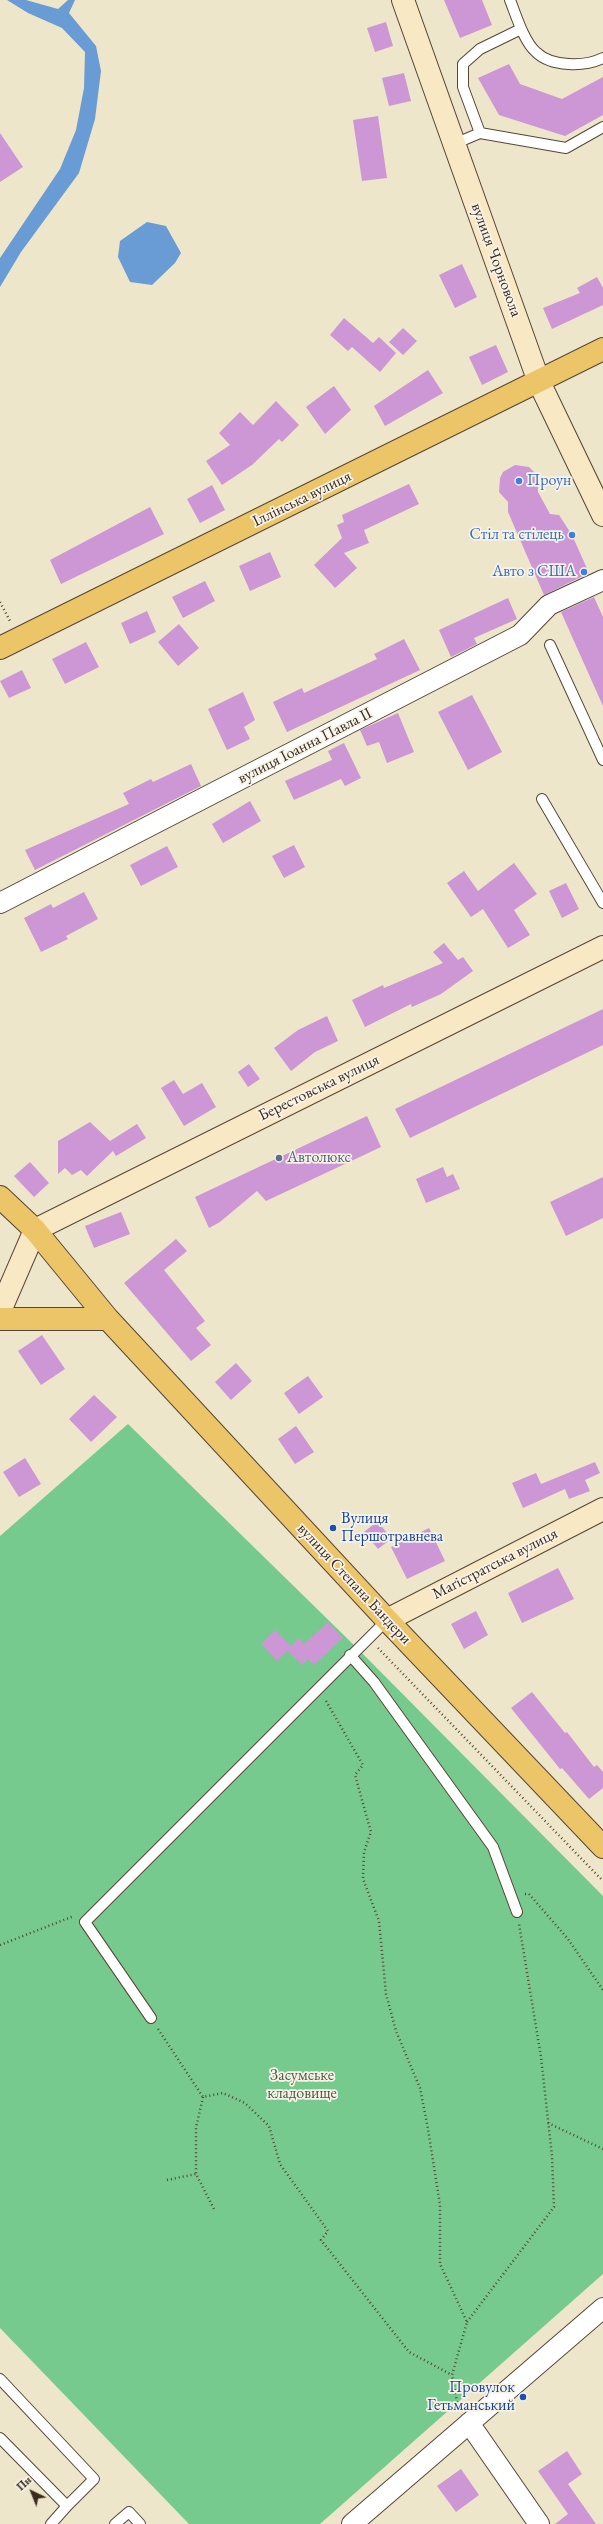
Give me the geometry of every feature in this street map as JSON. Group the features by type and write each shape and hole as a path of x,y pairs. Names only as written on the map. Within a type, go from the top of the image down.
{"main road":[{"name":"Іллінська вулиця","path":"0,648 540,382 603,349"},
{"name":"вулиця Степана Бандери","path":"0,1197 35,1230 108,1319 387,1620 603,1847"},
{"path":"0,1319 108,1319"}],"street":[{"name":"вулиця Чорновола","path":"403,0 540,382 603,515"},
{"name":"вулиця Іоанна Павла II","path":"0,903 520,635 549,605 603,580"},
{"name":"Берестовська вулиця","path":"35,1230 603,947"},
{"path":"0,1311 35,1230"},
{"name":"Маґістратська вулиця","path":"387,1620 603,1509"},
{"path":"352,2524 603,2308"},
{"path":"469,2423 539,2524"}],"lane":[{"path":"510,0 521,29 536,53 563,64 591,64 603,58"},
{"path":"480,133 463,87 463,64 480,49 521,29"},
{"path":"454,144 480,133 566,148 603,127"},
{"path":"550,645 603,760"},
{"path":"542,799 603,904"},
{"path":"151,2018 85,1922 387,1620"},
{"path":"350,1656 374,1682 493,1847 517,1912"},
{"path":"0,2379 94,2479 51,2524"},
{"path":"0,2438 67,2506"},
{"path":"115,2524 128,2512 140,2524"}],"path":[{"path":"0,602 11,624"},
{"path":"368,1638 603,1881"},
{"path":"318,1689 363,1765 355,1775 371,1832 364,1852 363,1879 379,1921 386,1994 396,2031 420,2088 440,2205 440,2264 467,2322"},
{"path":"510,1893 529,1894 568,1939 603,1990"},
{"path":"469,2423 456,2404 452,2375 467,2322 554,2207 552,2156 541,2057 517,1912"},
{"path":"0,1945 73,1916 85,1922"},
{"path":"151,2018 203,2097 196,2128 196,2174 215,2211"},
{"path":"203,2097 223,2093 244,2103 268,2126 280,2164 328,2231 321,2240 409,2352 452,2375"},
{"path":"548,2123 603,2149"},
{"path":"167,2180 196,2174"}],"green space":[{"name":"Засумське кладовище","path":"128,1424 357,1648 603,1896 603,2274 320,2524 189,2524 0,2328 0,1536"}],"water":[{"path":"7,0 26,0 58,9 68,0 75,0 69,13 96,46 101,71 95,119 79,173 21,252 0,287 0,258 60,169 76,130 84,88 85,52 62,28 28,13"},
{"path":"147,222 166,226 181,253 175,263 152,285 130,282 118,257 120,241"}],"building":[{"path":"444,0 482,0 492,25 460,38"},
{"path":"386,22 393,46 375,52 367,28"},
{"path":"509,64 520,84 562,99 603,77 603,115 565,136 499,115 478,78"},
{"path":"404,73 411,101 389,106 382,78"},
{"path":"378,116 387,178 362,181 353,120"},
{"path":"0,133 23,167 0,182"},
{"path":"462,264 477,297 455,308 439,275"},
{"path":"597,277 603,288 603,305 552,329 543,308 580,293 577,288"},
{"path":"344,318 373,343 379,337 396,353 380,372 352,347 348,351 330,335"},
{"path":"403,328 417,341 403,355 389,342"},
{"path":"496,345 508,372 482,385 469,357"},
{"path":"428,370 443,393 385,426 374,406"},
{"path":"334,386 351,410 325,434 306,407"},
{"path":"276,401 299,425 282,442 279,439 252,465 222,485 206,461 230,445 219,433 240,412 253,425"},
{"path":"515,465 529,467 534,472 538,478 538,492 550,514 559,515 572,535 589,573 544,595 508,512 508,502 499,492 500,478 503,472"},
{"path":"409,484 419,504 364,530 369,543 344,553 357,568 335,588 314,565 342,538 337,525 344,522 342,515"},
{"path":"212,485 225,510 200,523 187,499"},
{"path":"150,507 164,534 61,584 50,560"},
{"path":"270,552 281,577 250,591 239,566"},
{"path":"205,581 215,601 183,618 172,597"},
{"path":"594,597 603,617 603,706 561,612"},
{"path":"508,598 517,619 474,638 477,644 451,657 439,630"},
{"path":"147,611 156,632 130,644 121,623"},
{"path":"179,624 199,648 178,666 158,642"},
{"path":"404,639 420,670 287,732 273,702 302,688 304,693 377,659 374,654"},
{"path":"86,642 99,667 65,684 52,659"},
{"path":"22,670 31,688 9,698 0,681"},
{"path":"243,692 255,720 244,727 250,739 227,750 208,709"},
{"path":"472,695 502,752 468,770 438,712"},
{"path":"398,713 414,752 387,763 379,742 367,746 360,730"},
{"path":"344,743 361,778 345,786 341,779 294,800 285,781 332,760 328,751"},
{"path":"191,764 201,786 35,870 25,850 129,804 123,793 151,779 153,782"},
{"path":"250,801 261,821 223,843 212,824"},
{"path":"294,845 305,867 284,878 272,856"},
{"path":"167,846 178,867 141,886 130,865"},
{"path":"514,863 537,894 514,910 530,935 508,948 483,909 471,917 447,883 464,871 478,891"},
{"path":"566,883 579,909 562,918 549,891"},
{"path":"84,892 98,919 66,936 68,939 41,952 24,918 51,904 53,908"},
{"path":"444,943 458,960 463,957 473,971 441,994 412,1007 411,1004 365,1027 352,1000 383,985 384,988 443,963 433,952"},
{"path":"603,1009 603,1045 410,1138 395,1109"},
{"path":"327,1016 338,1041 315,1052 291,1071 274,1048 298,1030"},
{"path":"249,1064 260,1079 248,1087 238,1072"},
{"path":"174,1080 183,1094 202,1083 216,1107 184,1126 161,1088"},
{"path":"367,1116 381,1147 266,1201 257,1191 220,1222 209,1228 195,1197"},
{"path":"90,1122 110,1141 137,1124 146,1138 116,1156 113,1151 87,1176 81,1170 72,1175 65,1168 58,1174 58,1141"},
{"path":"30,1162 49,1183 34,1197 14,1176"},
{"path":"443,1167 447,1177 453,1174 460,1189 426,1203 416,1179"},
{"path":"603,1177 603,1218 566,1236 550,1202"},
{"path":"121,1212 130,1234 94,1248 85,1226"},
{"path":"176,1239 187,1251 164,1270 205,1321 196,1328 211,1345 191,1361 124,1283"},
{"path":"42,1335 65,1369 41,1385 18,1351"},
{"path":"236,1363 252,1381 231,1400 215,1382"},
{"path":"308,1376 323,1397 299,1414 284,1393"},
{"path":"94,1395 117,1417 91,1442 69,1419"},
{"path":"296,1426 314,1452 295,1464 278,1439"},
{"path":"25,1458 41,1484 19,1497 3,1472"},
{"path":"595,1462 600,1473 585,1480 590,1491 569,1499 565,1489 523,1508 512,1483 536,1473 541,1484"},
{"path":"378,1521 391,1539 378,1549 364,1532"},
{"path":"429,1528 445,1561 407,1579 391,1547"},
{"path":"558,1568 574,1599 522,1623 508,1593"},
{"path":"476,1611 488,1635 464,1649 451,1624"},
{"path":"328,1622 343,1638 314,1665 308,1659 302,1665 288,1651 277,1661 261,1644 275,1630 291,1646 299,1638 304,1644"},
{"path":"532,1692 565,1733 567,1732 594,1767 597,1765 603,1772 603,1788 589,1799 562,1768 560,1769 511,1708"},
{"path":"567,2451 582,2474 568,2484 596,2524 555,2524 568,2514 538,2471"},
{"path":"461,2469 479,2495 456,2512 437,2486"}],"place":[{"name":"Проун","path":"519,481"},
{"name":"Стіл та стілець","path":"572,535"},
{"name":"Авто з США","path":"584,572"},
{"name":"Автолюкс","path":"279,1158"},
{"name":"Вулиця Першотравнева","path":"333,1528"},
{"name":"Провулок Гетьманський","path":"523,2397"}]}
